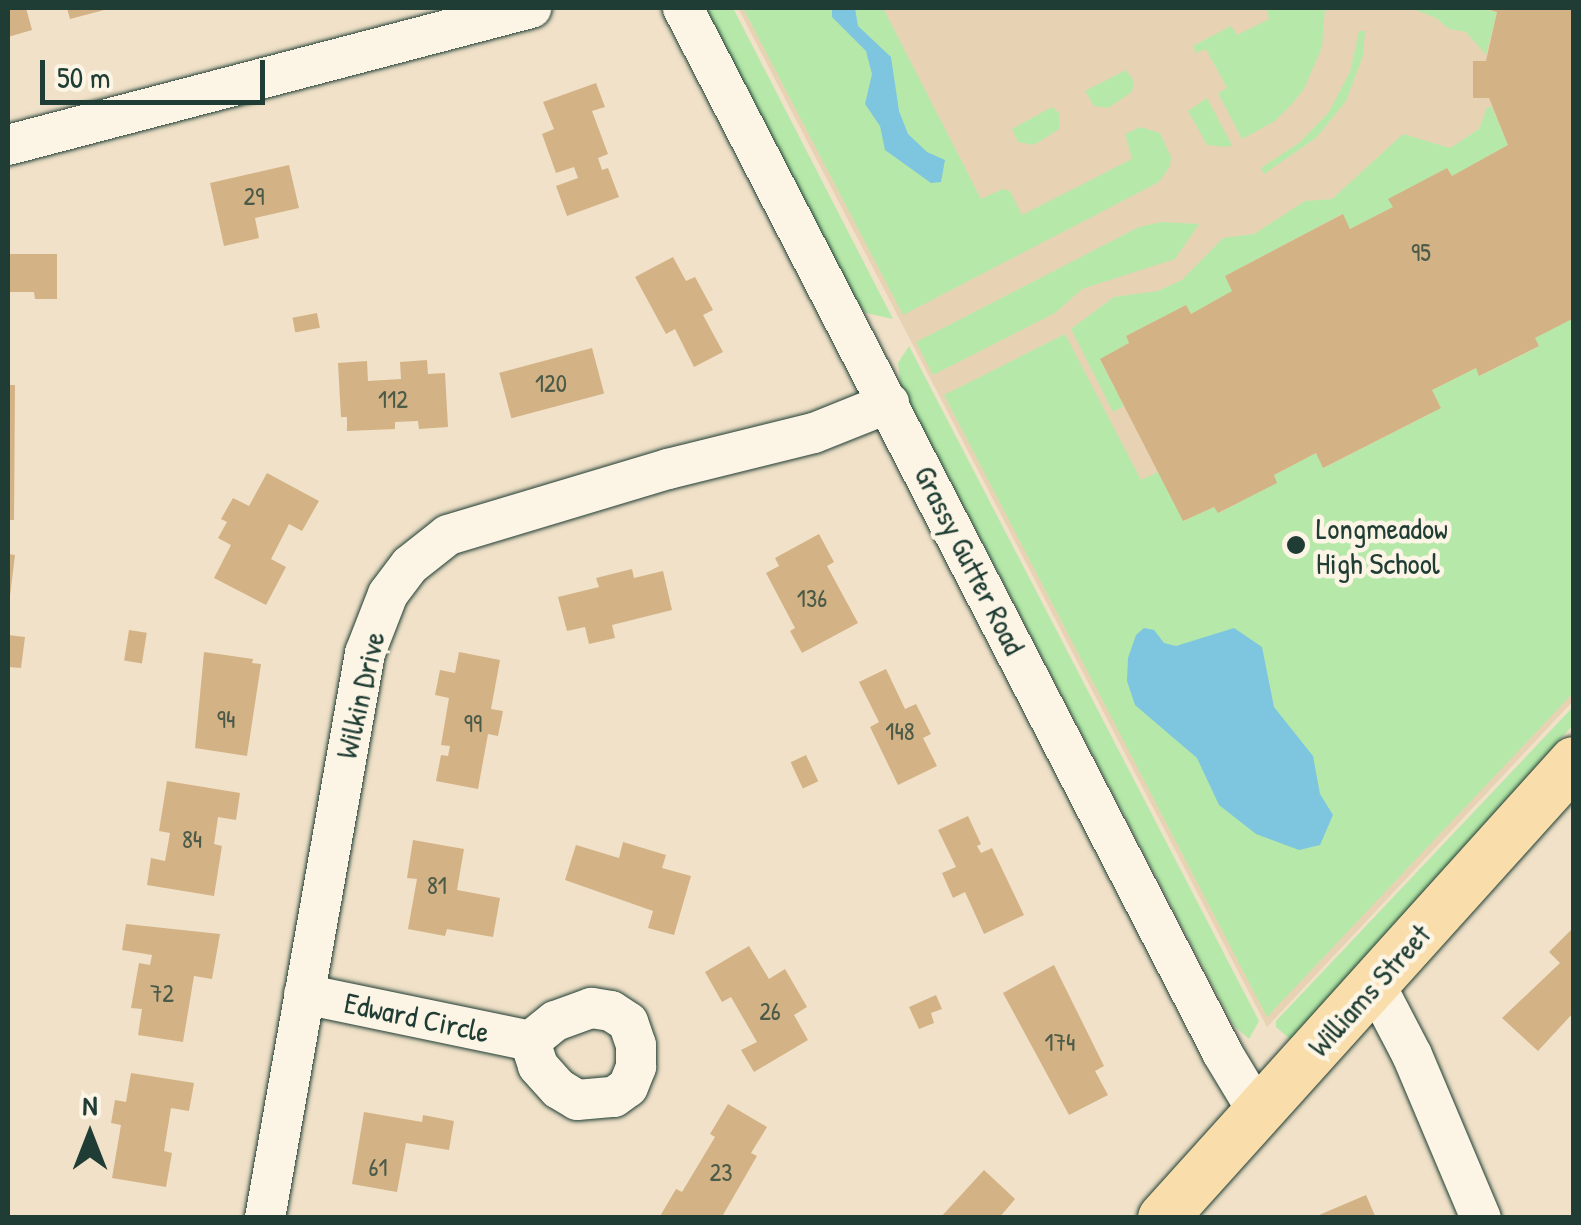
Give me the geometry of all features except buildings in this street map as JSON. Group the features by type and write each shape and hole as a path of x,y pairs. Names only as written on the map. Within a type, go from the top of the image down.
{"main road":[{"name":"Williams Street","path":"1163,1218 1574,762"}],"street":[{"path":"8,145 531,8"},
{"name":"Grassy Gutter Road","path":"683,8 1223,1054 1258,1112"},
{"name":"Wilkin Drive","path":"265,1218 365,653 388,594 410,565 448,536 668,469 814,433 888,403"},
{"path":"1374,984 1412,1055 1481,1218"},
{"name":"Edward Circle","path":"304,994 530,1040"}],"shaded area":[{"name":"Longmeadow High School","path":"738,8 1573,8 1573,701 1267,1027"}],"green space":[{"path":"704,8 733,8 893,319 866,313 858,304"},
{"path":"743,8 883,8 981,199 1003,189 1010,191 1022,215 1132,159 1125,134 1140,127 1160,133 1171,157 1170,166 1159,182 903,315"},
{"path":"1267,8 1325,8 1322,47 1304,89 1292,104 1275,121 1242,139 1218,93 1227,88 1206,49 1196,53 1193,46 1231,26 1237,35 1269,19"},
{"path":"1410,8 1477,8 1497,12 1486,55 1466,32 1449,29 1436,18"},
{"path":"1359,31 1365,31 1363,56 1346,101 1316,138 1264,174 1261,168 1299,143 1328,113 1350,72"},
{"path":"1126,70 1134,81 1132,92 1108,108 1094,106 1085,91"},
{"path":"1207,98 1232,145 1207,145 1188,111"},
{"path":"1052,107 1059,113 1059,129 1034,145 1018,142 1012,129"},
{"path":"1487,107 1492,107 1508,145 1452,176 1447,168 1389,199 1393,207 1350,229 1342,214 1225,276 1232,291 1191,314 1186,305 1126,336 1129,343 1100,360 1124,406 1113,412 1071,329 1114,297 1158,291 1182,280 1223,238 1254,234 1305,201 1332,199 1403,134 1450,148 1479,129"},
{"path":"1161,222 1199,224 1175,259 1082,289 1055,313 933,375 916,342 1139,227"},
{"path":"1573,318 1573,693 1267,1017 944,395 1065,334 1141,480 1158,472 1184,521 1214,507 1219,513 1276,483 1274,475 1316,453 1324,468 1441,408 1432,390 1476,368 1480,376 1538,347 1535,338"},
{"path":"909,346 1259,1021 1249,1039 1234,1026 901,386 898,363"},
{"path":"1573,707 1573,725 1296,1035 1291,1040 1276,1027 1276,1021"}],"water":[{"path":"832,8 855,8 858,26 891,57 899,111 908,134 927,152 945,160 941,182 931,183 885,150 880,126 865,104 872,74 866,51 832,17"},
{"path":"1144,628 1154,630 1164,643 1176,646 1234,628 1262,647 1274,707 1313,756 1320,794 1333,815 1320,845 1299,850 1256,834 1219,805 1197,758 1135,705 1127,681 1128,658 1136,635"}],"place":[{"name":"Longmeadow High School","path":"1296,545"}]}
